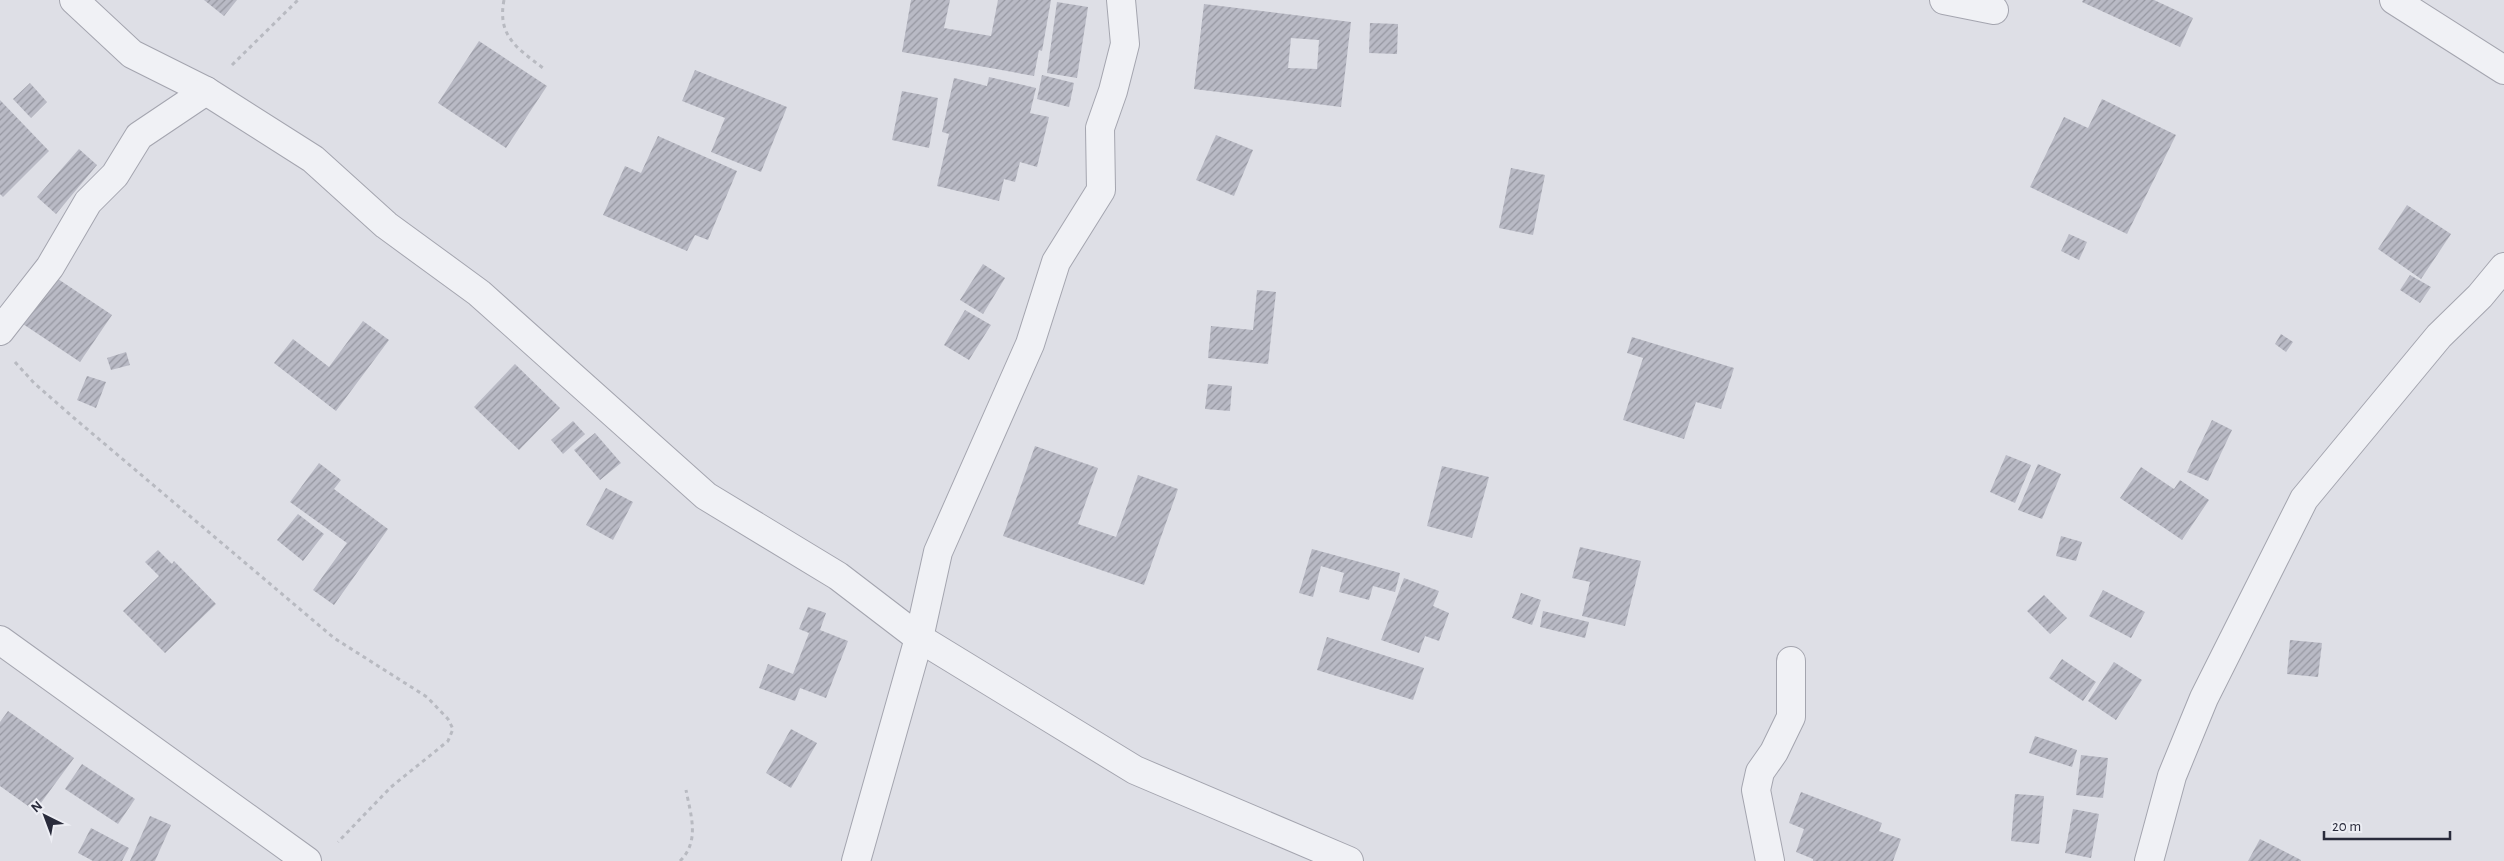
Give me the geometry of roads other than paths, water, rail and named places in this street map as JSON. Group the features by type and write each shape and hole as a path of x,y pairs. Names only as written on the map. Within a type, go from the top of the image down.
{"street":[{"path":"74,0 132,54 206,91 312,159 386,225 479,293 706,496 838,576 919,638 1135,770 1349,861"},
{"path":"856,861 919,638 938,552 1030,344 1056,262 1101,190 1100,128 1113,91 1125,44 1121,0"},
{"path":"1944,0 1994,10"},
{"path":"2394,0 2504,70"},
{"path":"0,331 50,267 88,202 115,174 139,136 206,91"},
{"path":"2149,861 2172,776 2204,698 2304,499 2440,336 2480,296 2504,267"},
{"path":"0,640 306,861"},
{"path":"1770,861 1756,790 1760,772 1774,752 1791,717 1791,661"}]}
